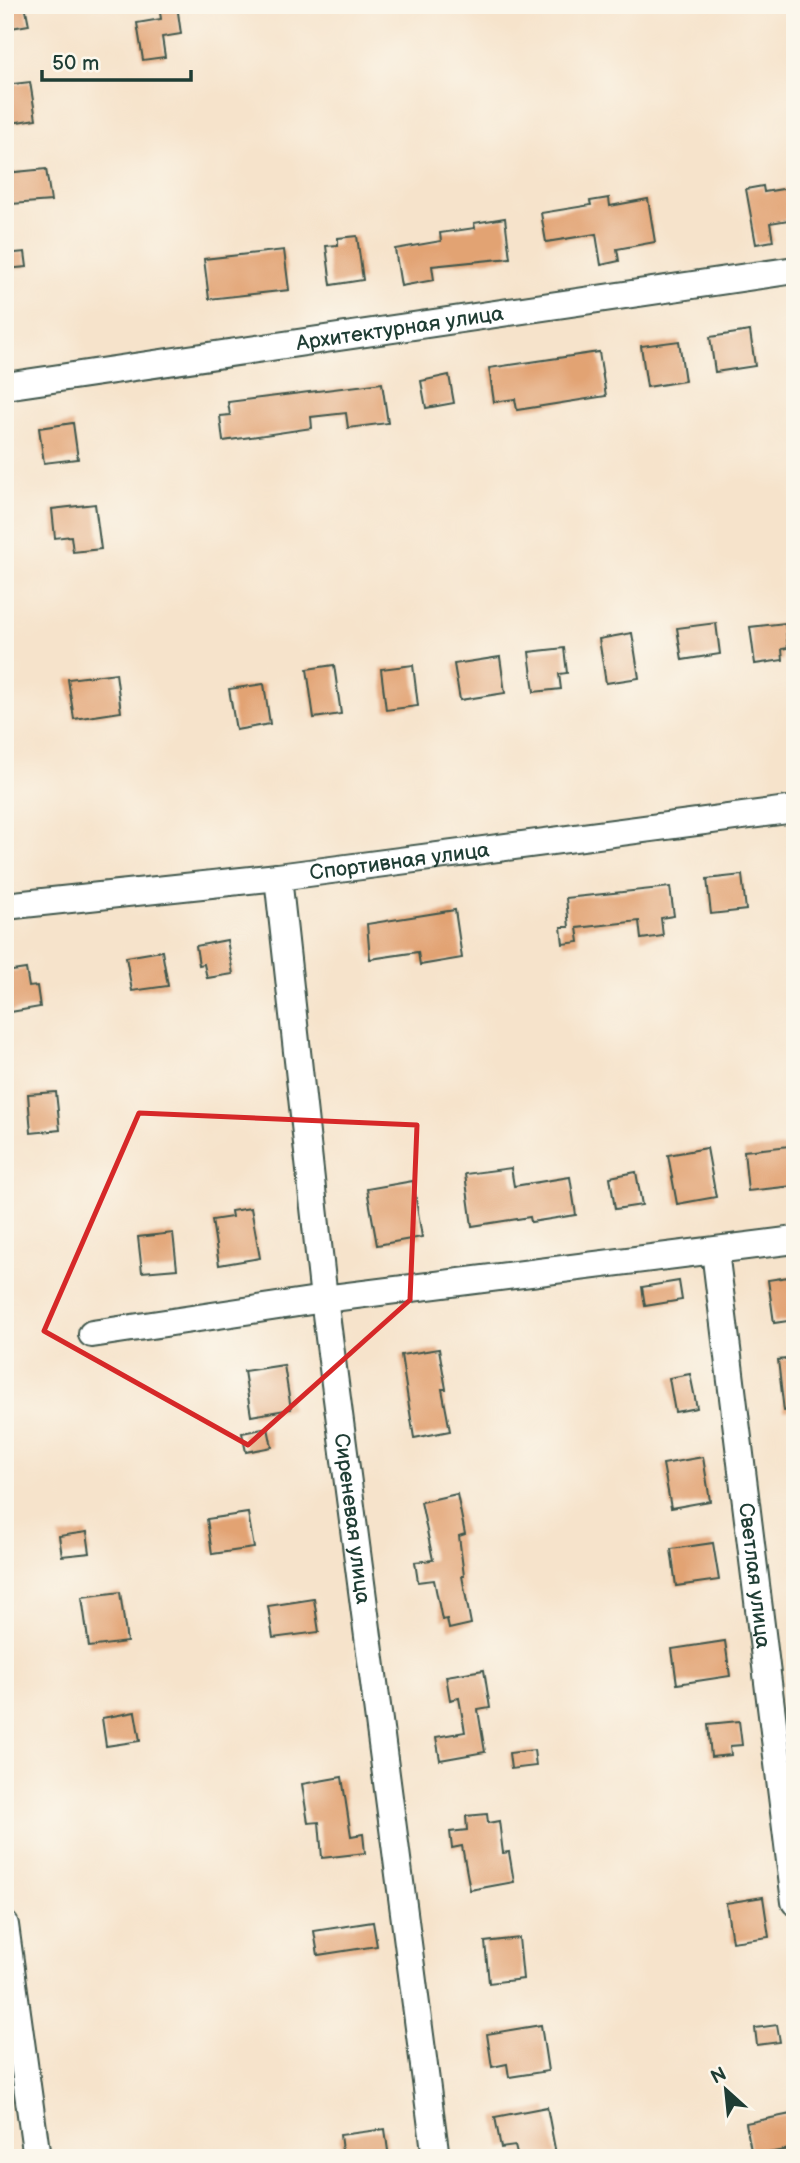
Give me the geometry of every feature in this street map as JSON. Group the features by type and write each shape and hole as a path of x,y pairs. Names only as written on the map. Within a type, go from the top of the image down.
{"street":[{"name":"Архитектурная улица","path":"5,386 795,270"},
{"name":"Спортивная улица","path":"5,906 278,877 795,809"},
{"name":"Сиреневая улица","path":"278,877 324,1299 436,2158"},
{"path":"92,1334 324,1299 795,1240"},
{"name":"Светлая улица","path":"715,1251 795,1902"},
{"path":"5,1925 37,2158"}],"highlighted area":[{"path":"139,1113 417,1125 410,1300 248,1445 44,1331"}],"building":[{"path":"5,5 25,5 29,25 5,29"},
{"path":"159,5 177,5 181,34 162,37 165,57 143,60 137,23 161,19"},
{"path":"30,82 36,119 5,124 5,85"},
{"path":"46,169 51,201 11,204 6,173"},
{"path":"763,186 764,192 795,187 795,219 770,223 773,241 756,244 746,189"},
{"path":"609,198 610,206 648,199 655,242 617,249 619,261 601,265 596,234 546,242 541,213 591,205 590,201"},
{"path":"505,218 510,258 432,266 434,280 401,286 395,249 441,241 440,233 475,228 474,223"},
{"path":"357,236 363,280 331,285 326,246 338,245 338,238"},
{"path":"284,250 289,290 209,299 204,259"},
{"path":"25,252 27,267 5,269 5,254"},
{"path":"750,331 755,366 715,372 710,337"},
{"path":"679,341 685,381 647,387 641,346"},
{"path":"599,352 606,396 517,410 515,399 494,402 489,368"},
{"path":"449,375 454,403 426,408 421,381"},
{"path":"382,383 388,423 348,428 346,413 311,417 312,428 223,441 220,416 230,415 228,402"},
{"path":"73,423 78,459 44,463 39,428"},
{"path":"95,504 101,549 73,552 71,536 55,538 52,509"},
{"path":"716,623 720,654 682,660 677,628"},
{"path":"785,623 788,648 782,649 783,660 755,664 750,627"},
{"path":"632,633 639,678 606,683 599,639"},
{"path":"564,648 567,673 559,674 561,689 534,692 529,652"},
{"path":"500,657 505,693 460,700 454,664"},
{"path":"334,665 341,714 314,718 307,669"},
{"path":"413,665 418,706 386,710 381,669"},
{"path":"116,673 121,712 74,719 68,679"},
{"path":"264,684 270,724 236,730 229,689"},
{"path":"742,875 746,910 711,914 707,879"},
{"path":"670,887 674,916 661,918 663,936 641,939 639,921 577,928 579,942 563,944 561,927 569,927 566,898"},
{"path":"455,910 462,958 420,965 418,952 370,959 367,924"},
{"path":"227,940 233,974 207,978 204,964 199,965 196,946"},
{"path":"162,951 168,986 132,991 126,957"},
{"path":"26,969 29,987 37,986 40,1007 5,1013 5,972"},
{"path":"56,1092 60,1130 31,1133 28,1094"},
{"path":"789,1146 793,1186 748,1191 744,1151"},
{"path":"707,1148 716,1197 677,1204 668,1155"},
{"path":"511,1168 514,1186 570,1177 576,1215 531,1222 530,1217 472,1226 465,1174"},
{"path":"636,1172 642,1205 615,1209 610,1177"},
{"path":"413,1181 422,1237 377,1245 367,1189"},
{"path":"251,1208 260,1258 219,1265 212,1220 232,1217 231,1211"},
{"path":"173,1233 177,1269 142,1272 138,1237"},
{"path":"795,1276 795,1320 774,1323 768,1280"},
{"path":"679,1281 682,1300 645,1306 642,1287"},
{"path":"439,1349 446,1389 442,1389 450,1431 414,1438 401,1355"},
{"path":"795,1358 795,1410 784,1411 778,1360"},
{"path":"284,1365 291,1409 251,1416 244,1371"},
{"path":"690,1374 697,1408 675,1412 669,1378"},
{"path":"268,1428 272,1447 246,1452 242,1433"},
{"path":"703,1457 710,1501 671,1508 663,1464"},
{"path":"457,1494 465,1534 459,1536 462,1576 471,1624 449,1629 447,1619 442,1620 434,1580 418,1582 415,1562 433,1560 421,1502"},
{"path":"248,1513 254,1548 212,1554 207,1519"},
{"path":"87,1532 90,1553 62,1556 59,1536"},
{"path":"713,1543 719,1580 676,1586 671,1549"},
{"path":"120,1592 127,1642 89,1647 82,1597"},
{"path":"314,1599 319,1632 273,1638 268,1606"},
{"path":"725,1641 730,1676 677,1684 672,1649"},
{"path":"484,1670 490,1708 478,1710 485,1752 440,1760 436,1737 465,1732 459,1698 450,1700 446,1676"},
{"path":"135,1712 140,1741 106,1746 102,1718"},
{"path":"739,1721 742,1745 730,1746 731,1755 711,1757 708,1724"},
{"path":"534,1750 536,1766 511,1769 509,1753"},
{"path":"342,1777 351,1836 363,1834 365,1853 322,1858 319,1822 308,1823 302,1784"},
{"path":"487,1814 488,1823 499,1821 503,1853 509,1852 514,1882 470,1890 462,1846 452,1848 450,1832 467,1830 466,1816"},
{"path":"763,1897 769,1937 732,1942 726,1903"},
{"path":"373,1922 377,1946 318,1955 314,1931"},
{"path":"519,1938 523,1979 489,1983 485,1942"},
{"path":"541,2025 548,2071 509,2077 507,2064 492,2067 487,2034"},
{"path":"777,2025 780,2042 757,2045 755,2028"},
{"path":"547,2107 556,2154 518,2158 515,2146 501,2148 495,2117"},
{"path":"791,2114 795,2124 795,2148 752,2156 746,2123"},
{"path":"385,2129 389,2158 343,2158 340,2135"}]}
